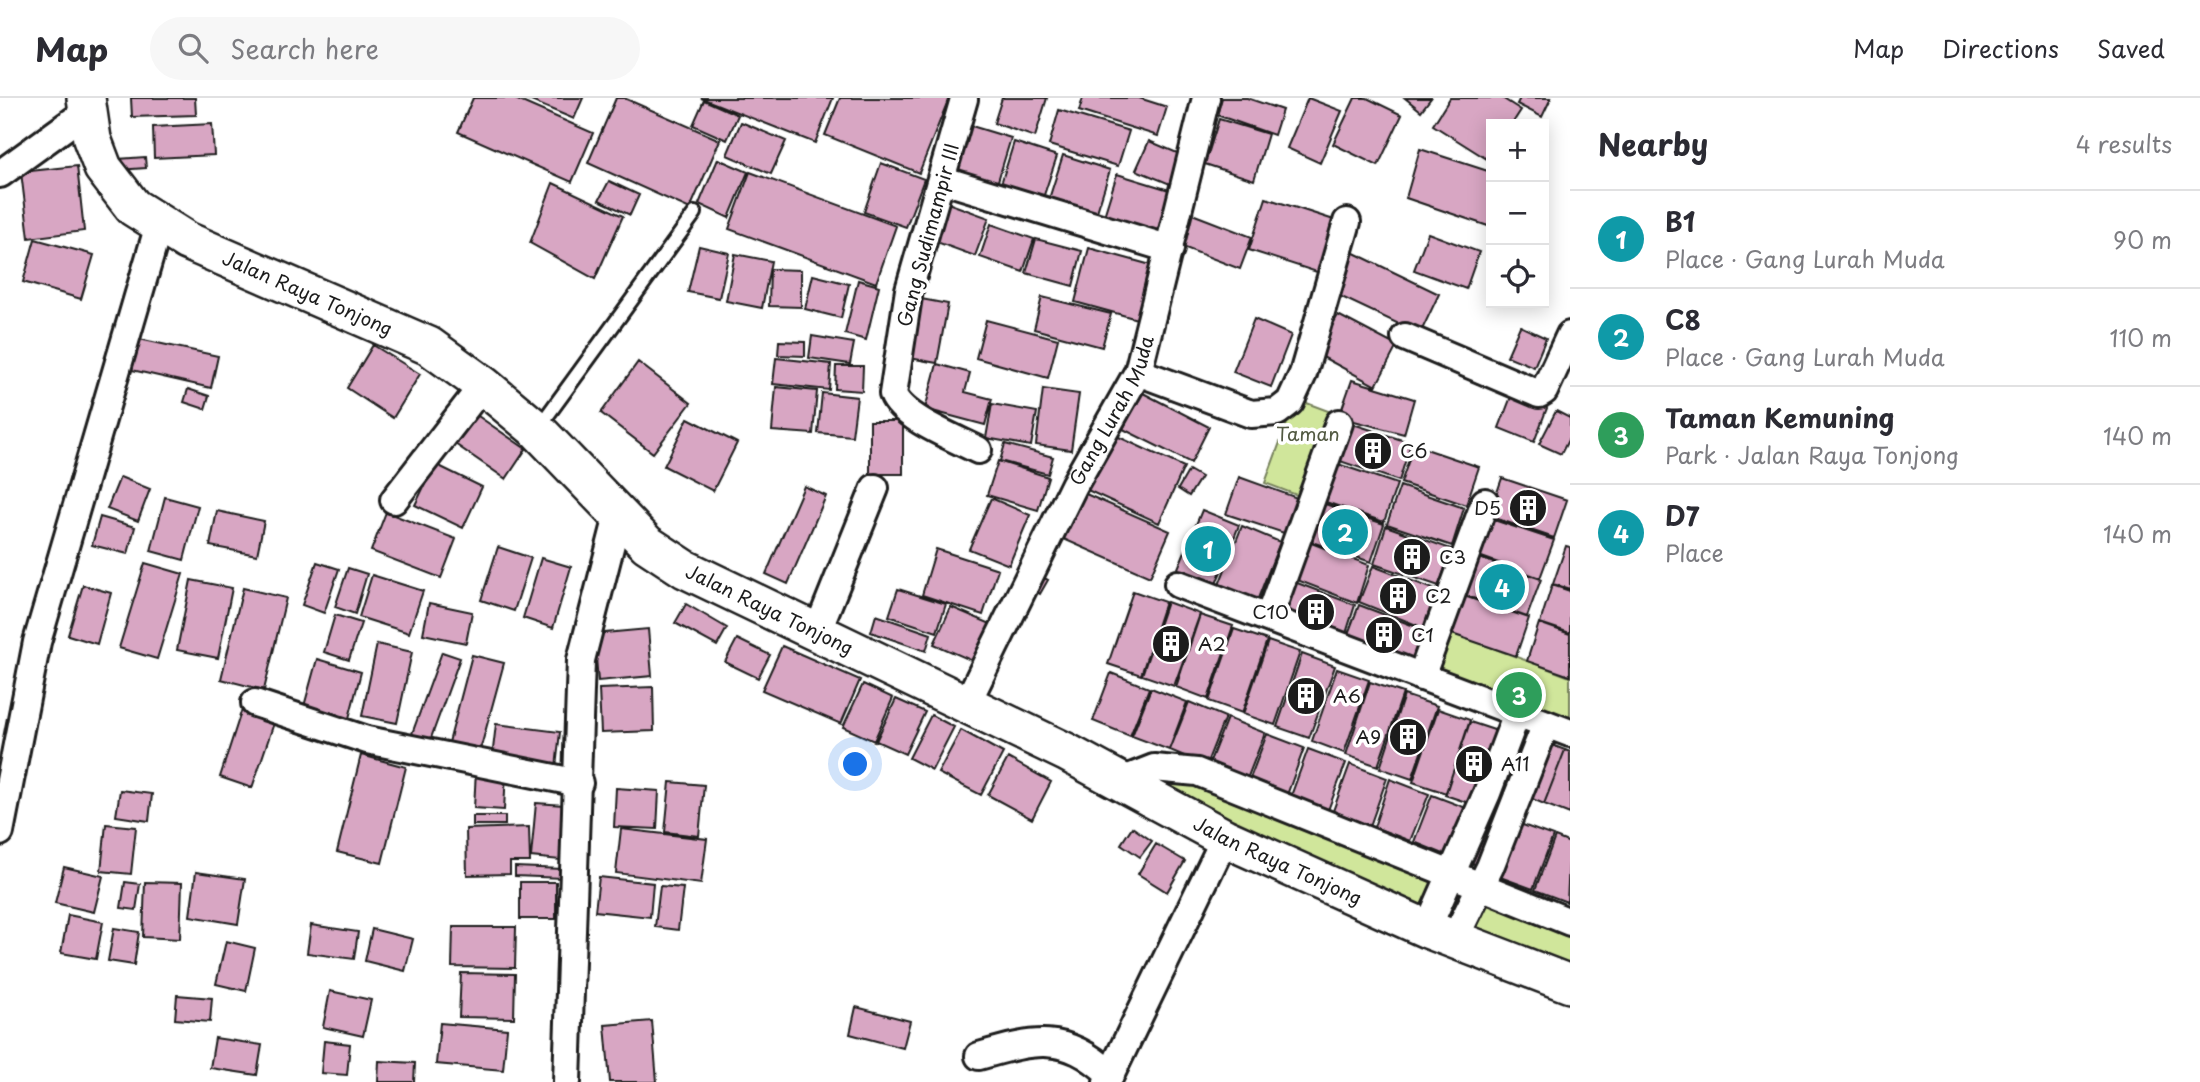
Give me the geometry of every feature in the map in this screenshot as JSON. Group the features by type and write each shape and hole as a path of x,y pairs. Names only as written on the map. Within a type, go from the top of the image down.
{"main road":[{"name":"Jalan Raya Tonjong","path":"86,104 92,139 116,188 133,207 187,241 429,346 483,385 537,430 647,544 685,569 1121,781 1225,838 1441,935 1570,984"}],"street":[{"name":"Gang Lurah Muda","path":"966,705 1074,485 1138,373 1206,98"},
{"name":"Gang Sudimampir III","path":"964,99 943,180 909,290 893,394 897,404 925,423 978,450"},
{"path":"0,174 86,104"},
{"path":"943,180 1170,249"},
{"path":"1138,373 1251,414 1277,412 1290,402 1303,374 1347,222"},
{"path":"0,832 37,642 159,225"},
{"path":"1405,337 1539,394 1544,391 1570,335"},
{"path":"394,500 483,385"},
{"path":"1269,617 1339,423"},
{"path":"817,632 876,488"},
{"path":"1421,677 1485,502"},
{"path":"567,1082 581,660 618,516"},
{"path":"1178,584 1558,729 1490,867 1441,935"},
{"path":"255,703 368,740 579,783"},
{"path":"1441,935 1451,874 1517,713"},
{"path":"1121,781 1154,768 1197,772 1570,922"},
{"path":"979,1056 1023,1043 1056,1042 1093,1059 1108,1078 1225,838"}],"lane":[{"path":"537,430 695,213"}],"green space":[{"name":"Taman","path":"1296,399 1339,415 1307,499 1265,483"},
{"path":"1439,628 1570,677 1570,733 1421,677"},
{"path":"1154,768 1570,922 1570,984 1121,781"}],"building":[{"path":"131,98 195,98 196,115 132,117"},
{"path":"473,98 513,98 593,133 572,182 458,132"},
{"path":"524,98 583,98 574,119"},
{"path":"616,98 624,98 720,140 690,209 588,163"},
{"path":"701,98 833,98 815,143"},
{"path":"840,98 949,98 919,173 825,135"},
{"path":"1002,98 1047,98 1035,137 994,123"},
{"path":"1083,98 1139,98 1167,107 1158,136 1079,111"},
{"path":"1222,98 1247,98 1282,110 1274,135 1217,115"},
{"path":"1308,98 1342,111 1320,163 1287,148"},
{"path":"1355,98 1367,98 1402,115 1378,166 1333,144"},
{"path":"1405,98 1431,98 1421,111"},
{"path":"1450,98 1502,98 1521,110 1515,119 1486,119 1486,158 1433,125"},
{"path":"1520,98 1551,98 1542,117 1517,104"},
{"path":"704,100 738,115 727,140 693,125"},
{"path":"1059,110 1129,131 1118,166 1049,145"},
{"path":"1219,119 1268,134 1254,180 1205,164"},
{"path":"741,122 786,141 771,174 727,155"},
{"path":"212,124 214,155 154,158 153,127"},
{"path":"965,124 1011,138 997,184 951,169"},
{"path":"1149,141 1182,155 1170,184 1136,170"},
{"path":"1014,142 1057,156 1042,201 1000,187"},
{"path":"1420,149 1486,170 1486,225 1406,198"},
{"path":"1063,155 1110,170 1095,218 1048,202"},
{"path":"145,157 146,168 118,170 118,159"},
{"path":"718,159 748,172 729,218 699,204"},
{"path":"881,163 924,179 906,227 864,212"},
{"path":"77,166 84,231 29,238 21,172"},
{"path":"750,172 896,226 876,283 729,229"},
{"path":"1117,174 1179,193 1166,235 1104,216"},
{"path":"609,181 639,195 630,215 599,200"},
{"path":"553,183 623,216 595,279 530,243"},
{"path":"1266,198 1337,221 1320,273 1249,250"},
{"path":"945,202 989,218 975,256 931,240"},
{"path":"1187,212 1252,237 1240,269 1175,244"},
{"path":"991,224 1034,239 1023,272 980,257"},
{"path":"1428,233 1479,252 1466,289 1414,270"},
{"path":"35,239 94,255 81,299 23,282"},
{"path":"1036,239 1082,251 1073,286 1026,273"},
{"path":"699,246 729,253 719,298 688,292"},
{"path":"1089,248 1151,265 1137,319 1075,302"},
{"path":"1350,251 1439,294 1420,334 1331,292"},
{"path":"735,254 771,261 762,308 726,301"},
{"path":"770,269 801,270 801,307 769,306"},
{"path":"813,275 849,284 841,318 805,309"},
{"path":"858,280 879,286 866,340 845,334"},
{"path":"1042,297 1111,314 1102,347 1034,329"},
{"path":"916,298 948,304 937,363 904,357"},
{"path":"1338,315 1397,346 1376,386 1317,354"},
{"path":"1254,319 1291,335 1271,387 1233,372"},
{"path":"986,320 1058,339 1048,378 976,358"},
{"path":"1520,326 1546,338 1534,367 1507,356"},
{"path":"812,336 854,343 850,364 809,358"},
{"path":"139,339 218,356 211,388 132,370"},
{"path":"779,341 805,342 805,356 778,355"},
{"path":"373,345 420,374 393,418 347,388"},
{"path":"776,358 831,364 829,390 773,384"},
{"path":"638,362 691,403 653,453 601,413"},
{"path":"937,364 970,373 965,392 992,399 985,425 925,409"},
{"path":"836,366 863,366 862,391 835,389"},
{"path":"1352,380 1414,399 1404,434 1339,417"},
{"path":"776,387 817,391 813,434 772,431"},
{"path":"188,389 209,396 205,409 184,402"},
{"path":"1043,389 1079,394 1071,450 1036,445"},
{"path":"1141,392 1209,427 1191,463 1123,429"},
{"path":"822,393 857,397 852,436 818,433"},
{"path":"1512,394 1547,408 1534,442 1499,428"},
{"path":"992,404 1037,412 1031,446 986,438"},
{"path":"1556,411 1570,418 1570,436 1561,454 1539,444"},
{"path":"475,414 526,449 506,479 455,444"},
{"path":"688,418 737,443 713,491 664,466"},
{"path":"870,421 903,421 903,474 870,474"},
{"name":"C6","path":"1347,422 1411,443 1399,481 1334,459"},
{"path":"1108,432 1184,467 1159,523 1083,488"},
{"path":"1005,444 1053,457 1048,474 1000,461"},
{"path":"1414,445 1479,467 1466,505 1401,483"},
{"path":"998,461 1048,477 1038,510 987,495"},
{"path":"1332,462 1397,484 1384,522 1320,500"},
{"path":"435,464 482,487 463,528 415,505"},
{"path":"1189,470 1201,477 1189,496 1178,489"},
{"path":"120,477 150,489 138,521 107,509"},
{"path":"1239,477 1300,499 1287,534 1226,514"},
{"name":"D5","path":"1502,478 1567,500 1554,538 1489,516"},
{"path":"804,486 826,496 788,584 766,574"},
{"path":"1400,486 1464,508 1452,546 1387,524"},
{"path":"1079,491 1170,531 1150,577 1059,537"},
{"path":"165,497 198,506 184,560 151,551"},
{"path":"991,498 1030,515 1009,565 969,549"},
{"path":"1319,502 1384,524 1371,562 1306,540"},
{"path":"1202,510 1239,525 1214,589 1176,573"},
{"path":"217,511 264,521 257,555 210,546"},
{"path":"386,512 456,539 441,578 371,551"},
{"path":"100,517 135,527 128,554 92,545"},
{"path":"1488,518 1554,540 1540,578 1476,555"},
{"path":"1242,526 1280,542 1255,606 1217,590"},
{"name":"C3","path":"1386,526 1451,549 1439,586 1374,564"},
{"path":"1306,541 1369,565 1357,603 1292,578"},
{"path":"1566,546 1570,547 1570,589 1553,584"},
{"path":"498,547 531,558 514,611 481,600"},
{"path":"936,549 998,569 983,615 922,595"},
{"path":"1476,557 1541,579 1527,617 1464,595"},
{"path":"541,558 571,567 553,628 523,618"},
{"path":"317,562 339,569 324,613 302,605"},
{"path":"145,563 183,574 157,659 119,648"},
{"name":"C2","path":"1373,566 1436,590 1424,628 1359,602"},
{"path":"348,568 367,574 355,614 335,607"},
{"path":"1032,572 1048,580 1040,594 1025,586"},
{"path":"372,575 423,591 409,633 359,617"},
{"path":"191,580 232,588 218,658 177,650"},
{"name":"C10","path":"1292,581 1355,605 1343,643 1277,618"},
{"path":"83,585 111,593 97,644 68,635"},
{"path":"1552,585 1570,591 1570,633 1540,623"},
{"path":"243,588 286,598 264,690 221,679"},
{"path":"898,589 946,604 937,632 889,616"},
{"path":"1133,591 1165,602 1141,675 1108,664"},
{"path":"1464,596 1529,618 1516,656 1452,634"},
{"name":"A2","path":"1167,602 1200,614 1174,686 1142,675"},
{"path":"429,603 472,612 466,643 423,634"},
{"path":"686,604 727,628 717,646 675,623"},
{"name":"C1","path":"1359,605 1422,629 1410,667 1345,642"},
{"path":"951,607 991,624 975,662 934,644"},
{"path":"335,615 361,623 349,660 324,652"},
{"path":"876,615 931,634 926,651 871,632"},
{"path":"1200,615 1233,626 1208,699 1176,687"},
{"path":"1539,623 1570,634 1570,676 1527,661"},
{"path":"648,629 652,676 598,681 594,634"},
{"path":"1234,629 1267,640 1242,713 1209,701"},
{"path":"737,639 770,655 758,678 725,662"},
{"path":"1268,641 1300,652 1275,725 1243,714"},
{"path":"377,644 412,652 397,723 362,716"},
{"path":"782,646 860,680 841,724 762,690"},
{"path":"442,652 460,658 427,749 409,742"},
{"name":"A6","path":"1302,654 1335,666 1309,738 1277,727"},
{"path":"472,655 504,663 478,758 447,750"},
{"path":"317,659 361,672 348,722 303,710"},
{"path":"1337,669 1369,680 1344,753 1312,741"},
{"path":"1111,673 1149,688 1130,736 1093,721"},
{"path":"1370,682 1403,693 1378,766 1346,755"},
{"path":"863,684 893,698 874,741 843,727"},
{"path":"653,687 654,731 601,733 599,689"},
{"path":"1151,688 1187,702 1169,750 1132,736"},
{"name":"A9","path":"1404,695 1437,706 1412,779 1380,768"},
{"path":"896,699 925,712 905,754 876,741"},
{"path":"1189,702 1225,717 1206,765 1170,750"},
{"path":"242,709 275,720 252,788 220,777"},
{"path":"1438,709 1470,720 1446,793 1413,782"},
{"path":"931,715 954,727 932,770 909,758"},
{"path":"1227,718 1265,733 1247,779 1209,764"},
{"name":"A11","path":"1470,722 1503,733 1478,806 1445,795"},
{"path":"496,724 560,732 556,767 492,758"},
{"path":"961,730 1003,753 981,795 938,773"},
{"path":"1267,734 1304,748 1287,795 1249,781"},
{"path":"1544,742 1565,750 1544,804 1523,795"},
{"path":"1308,749 1346,763 1328,810 1291,796"},
{"path":"1565,750 1570,752 1570,814 1544,804"},
{"path":"361,755 406,767 382,863 337,852"},
{"path":"1008,758 1051,782 1032,819 988,795"},
{"path":"1350,764 1387,778 1370,826 1333,811"},
{"path":"476,770 506,772 504,810 474,808"},
{"path":"1390,779 1429,794 1410,841 1374,827"},
{"path":"670,782 704,785 699,836 665,832"},
{"path":"616,788 659,791 657,829 614,827"},
{"path":"120,790 152,794 149,821 116,816"},
{"path":"1432,795 1469,809 1451,857 1414,842"},
{"path":"536,803 564,805 560,860 531,857"},
{"path":"1485,808 1504,815 1485,868 1466,861"},
{"path":"473,816 505,816 505,825 473,825"},
{"path":"106,824 136,827 131,874 101,871"},
{"path":"1520,824 1553,836 1533,889 1500,877"},
{"path":"529,827 530,862 510,862 510,874 467,875 466,829"},
{"path":"1132,827 1152,841 1140,857 1121,844"},
{"path":"621,829 707,839 701,884 616,873"},
{"path":"1555,837 1570,843 1567,902 1535,890"},
{"path":"1156,844 1185,861 1167,892 1138,874"},
{"path":"64,867 103,876 94,912 55,903"},
{"path":"515,867 563,869 563,878 515,876"},
{"path":"196,872 245,879 238,924 190,916"},
{"path":"599,877 653,883 650,917 595,911"},
{"path":"125,882 140,884 136,910 121,908"},
{"path":"145,882 182,883 180,939 143,937"},
{"path":"520,882 556,882 556,919 520,919"},
{"path":"660,886 683,888 678,930 655,927"},
{"path":"68,915 103,922 96,959 61,953"},
{"path":"311,925 358,932 354,959 307,953"},
{"path":"453,927 516,927 515,968 452,967"},
{"path":"114,928 139,932 134,965 108,961"},
{"path":"372,929 413,939 405,971 365,961"},
{"path":"226,941 255,948 246,991 216,984"},
{"path":"461,973 515,974 514,1018 459,1017"},
{"path":"330,991 371,1000 363,1036 323,1027"},
{"path":"177,995 212,998 210,1022 175,1019"},
{"path":"856,1007 910,1021 903,1048 850,1034"},
{"path":"652,1021 657,1082 610,1082 605,1025"},
{"path":"440,1023 507,1029 503,1070 436,1064"},
{"path":"215,1038 262,1045 257,1075 210,1068"},
{"path":"324,1041 350,1044 347,1075 321,1073"},
{"path":"379,1061 415,1063 414,1082 378,1082"}],"place":[{"name":"C6","path":"1373,451"},
{"name":"D5","path":"1528,508"},
{"name":"C8","path":"1345,532"},
{"name":"B1","path":"1208,549"},
{"name":"C3","path":"1412,557"},
{"name":"D7","path":"1502,587"},
{"name":"C2","path":"1398,596"},
{"name":"C10","path":"1316,612"},
{"name":"C1","path":"1384,635"},
{"name":"A2","path":"1171,644"},
{"name":"Taman Kemuning","path":"1519,695"},
{"name":"A6","path":"1306,696"},
{"name":"A9","path":"1408,737"},
{"name":"A11","path":"1474,764"}]}
